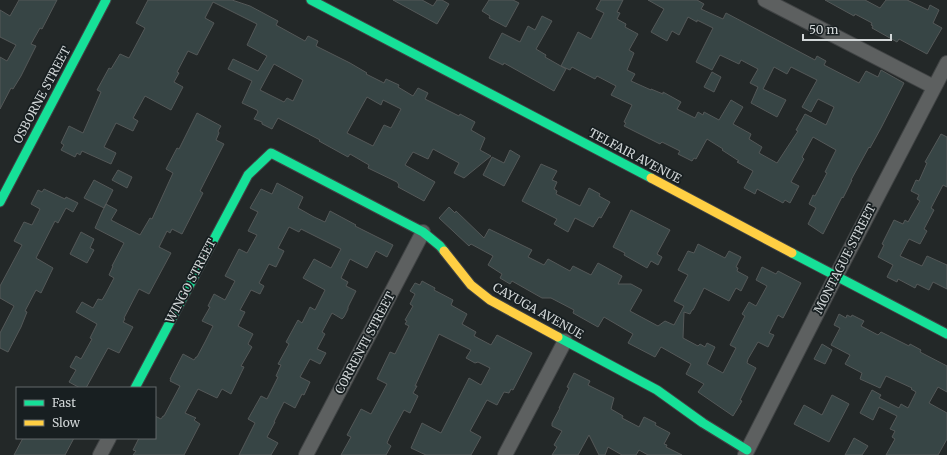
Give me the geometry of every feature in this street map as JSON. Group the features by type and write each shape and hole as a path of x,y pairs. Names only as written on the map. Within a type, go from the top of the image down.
{"street":[{"name":"OSBORNE STREET","path":"0,202 106,0"},
{"name":"TELFAIR AVENUE","path":"311,0 947,334"},
{"path":"765,0 934,88"},
{"name":"MONTAGUE STREET","path":"746,453 947,63"},
{"name":"CAYUGA AVENUE","path":"248,175 271,153 424,232 440,246 471,285 490,300 657,390 746,453"},
{"name":"WINGO STREET","path":"136,387 248,175"},
{"name":"CORRENTI STREET","path":"306,455 424,232"},
{"path":"505,455 565,341"},
{"path":"100,455 108,439"}],"building":[{"path":"19,0 57,0 42,29 40,28 31,44 36,46 21,76 13,89 11,88 0,109 0,57 7,61 16,45 0,37 0,10 10,16"},
{"path":"148,0 232,0 250,6 278,21 276,25 305,41 308,36 318,41 316,46 350,63 367,73 366,74 384,83 386,79 399,85 398,87 413,96 418,88 428,93 425,99 459,116 460,114 475,122 471,130 485,138 480,150 491,156 464,178 454,173 459,163 433,149 428,159 413,152 405,165 435,182 424,201 398,187 399,185 397,182 368,168 369,165 350,154 348,157 319,141 320,140 278,118 272,129 262,124 262,122 254,119 258,112 257,110 242,103 252,81 228,69 233,59 258,71 267,56 247,45 257,24 213,2 205,18 214,23 197,55 188,51 177,72 179,73 174,82 183,87 171,110 145,96 133,118 138,121 133,131 116,123 104,147 116,153 111,164 82,151 80,155 77,153 75,157 61,150 64,145 61,143 69,126 83,133 101,92 97,90 109,68 111,69 120,54 129,58 145,28 136,23","holes":["274,64 303,80 293,101 287,98 284,102 260,90","367,97 381,105 383,100 401,109 391,128 384,125 373,146 347,133"]},
{"path":"393,0 422,0 433,6 437,0 442,0 449,4 437,24"},
{"path":"489,0 513,0 519,3 506,27 489,18 490,16 482,11"},
{"path":"601,0 623,0 617,12 620,13 617,19 626,24 625,27 638,34 629,50 634,53 627,70 635,74 631,81 651,90 663,94 663,92 681,102 677,109 695,118 698,112 703,115 704,112 719,120 731,100 743,107 733,124 751,134 749,139 762,147 759,153 777,163 798,131 796,130 805,114 826,125 834,107 818,99 811,112 802,107 817,80 791,67 787,74 774,67 763,89 786,100 777,117 751,103 758,87 750,83 758,69 741,60 739,64 720,55 712,70 696,62 713,28 688,17 679,35 672,31 667,41 651,32 664,9 648,0 697,0 704,4 701,9 723,19 726,13 815,60 817,56 826,61 824,65 859,83 866,71 878,77 881,70 904,83 823,234 808,224 816,208 809,204 827,173 825,172 836,150 813,137 802,157 804,159 791,182 799,186 790,203 785,200 783,203 757,189 755,194 744,188 753,171 737,162 739,161 707,139 696,159 694,158 692,161 678,154 680,151 662,142 660,144 624,126 626,123 624,122 632,105 611,95 616,86 597,76 595,79 572,67 570,70 561,66 578,32 591,39 604,13 596,9"},
{"path":"825,0 865,0 880,8 886,0 907,0 928,10 930,5 939,10 933,23 942,28 927,54 899,39 897,42 872,28 872,23 855,14 854,16"},
{"path":"542,16 552,21 536,49 546,55 545,57 566,69 554,91 504,63 503,65 489,58 502,33 520,42 528,26 535,30"},
{"path":"712,72 721,77 714,92 704,87"},
{"path":"197,113 221,126 216,140 224,144 200,191 203,193 182,234 172,229 170,233 167,231 159,247 171,253 149,294 139,289 124,318 125,319 123,322 133,327 119,353 108,348 87,387 78,387 69,382 76,370 70,367 76,356 81,359 92,339 90,338 97,324 76,312 82,302 93,308 98,299 102,300 114,278 109,275 124,243 95,228 106,204 117,210 111,220 140,235 150,218 152,219 173,173 166,169 177,148 179,149"},
{"path":"941,134 947,137 947,187 943,185 931,208 934,210 924,229 927,231 920,244 909,239 900,256 922,266 927,256 947,265 947,289 933,282 929,290 917,284 915,288 898,279 897,282 887,277 893,265 878,257 884,245 882,244 894,220 903,224 905,220 908,222 920,201 917,199 919,195 911,191 916,180 919,181 927,163 925,162"},
{"path":"510,150 520,156 504,186 483,175 492,157 504,163"},
{"path":"541,164 557,171 552,180 557,182 554,189 557,191 556,194 580,206 589,188 610,202 601,218 599,217 593,227 575,218 568,232 554,224 557,219 522,201"},
{"path":"118,170 132,177 127,188 112,180"},
{"path":"94,180 113,190 104,208 84,198"},
{"path":"277,183 303,197 298,208 314,217 325,222 330,211 356,225 355,226 393,245 387,257 376,251 367,268 350,259 341,278 348,282 346,286 356,291 344,317 342,319 332,313 322,332 325,334 317,349 326,353 320,364 310,359 300,377 310,382 304,395 302,394 295,408 284,402 267,437 278,443 271,455 239,455 255,423 248,419 261,396 267,399 278,377 276,376 281,365 278,364 289,344 286,342 298,320 302,323 310,307 315,310 325,290 303,278 314,259 331,268 341,249 301,229 299,232 289,227 278,248 284,251 276,267 269,264 259,283 264,286 260,294 251,290 240,310 245,312 238,326 253,334 248,344 252,347 241,366 244,367 231,394 222,389 217,398 198,389 185,413 196,418 194,420 200,424 184,455 133,455 136,451 133,450 138,439 156,439 156,416 161,419 164,416 180,386 170,381 170,379 183,354 194,360 197,357 213,326 202,321 210,307 208,306 214,294 225,300 235,281 225,276 239,249 247,253 257,235 248,231 258,212 250,208 261,189 272,194"},
{"path":"44,189 65,199 66,197 78,203 73,212 66,208 58,223 55,221 36,258 53,268 41,293 36,290 25,311 27,312 21,327 8,352 0,348 0,333 14,306 0,298 0,286 22,245 14,241 24,222 32,225 40,209 31,204 38,190 42,192"},
{"path":"449,207 455,213 456,211 484,238 489,229 532,250 528,257 544,265 548,259 570,271 573,266 591,275 598,263 622,276 618,284 631,284 642,290 630,311 658,326 665,321 674,325 684,306 674,301 688,275 678,270 688,251 694,253 698,244 725,258 729,251 741,257 736,267 738,268 737,271 748,277 741,291 736,288 729,301 704,288 690,314 684,312 683,338 698,346 700,344 705,347 707,343 715,347 707,364 723,373 736,348 730,345 745,316 742,314 749,302 756,306 767,286 756,280 762,267 776,274 778,271 801,283 783,318 778,315 769,333 774,335 768,347 758,342 748,359 747,363 756,368 740,400 742,401 733,416 698,392 704,384 686,374 691,364 661,347 655,357 628,343 633,334 604,317 598,327 573,313 574,310 551,298 542,298 512,281 510,284 500,278 502,274 488,265 493,256 471,244 469,246 439,218"},
{"path":"631,210 670,230 657,254 662,257 658,265 651,261 647,268 624,255 625,253 613,247"},
{"path":"81,232 94,239 90,248 94,250 87,263 70,254"},
{"path":"422,281 435,288 434,290 453,300 451,305 467,314 462,324 476,332 474,336 491,345 497,335 532,353 513,390 511,389 509,393 504,392 497,405 487,400 470,431 481,437 471,455 426,455 411,448 422,423 441,433 469,378 481,385 490,368 466,358 471,350 439,334 415,386 417,386 413,393 418,396 410,413 404,410 387,443 391,446 386,455 341,455 351,437 347,435 361,409 371,414 387,384 377,379 390,352 395,354 409,326 405,324 407,321 405,320 413,306 410,304 415,294 410,291 415,283 420,285"},
{"path":"839,314 846,318 847,315 851,317 852,315 864,321 861,326 878,335 881,332 909,346 910,344 921,350 920,352 947,366 947,392 938,387 929,403 947,413 947,439 938,455 886,455 895,439 892,437 895,431 890,429 897,416 879,407 873,420 860,413 872,390 881,395 879,398 899,408 901,404 908,408 916,392 911,389 912,388 886,376 880,388 860,379 862,373 845,364 850,355 831,345 840,328 834,325"},
{"path":"822,344 832,350 825,364 814,359"},
{"path":"574,373 590,381 588,385 614,398 611,409 623,416 622,418 639,427 644,417 670,433 664,444 667,445 666,447 682,455 648,455 639,450 636,455 622,455 608,447 605,455 599,455 589,435 578,455 552,455 557,447 554,445 562,431 552,426 552,423 569,388 567,387"},
{"path":"832,395 849,404 829,442 794,424 804,405 822,415"},
{"path":"854,438 868,446 862,455 845,455"},
{"path":"22,439 73,439 65,455 14,455"}],"traffic: fast":[{"path":"0,202 106,0"},
{"path":"311,0 651,178"},
{"path":"136,387 248,175 271,153 423,232 444,251"},
{"path":"792,253 947,334"},
{"path":"558,337 657,390 703,423 747,450"}],"traffic: slow":[{"path":"651,178 792,253"},
{"path":"444,251 471,285 490,300 558,337"}]}
